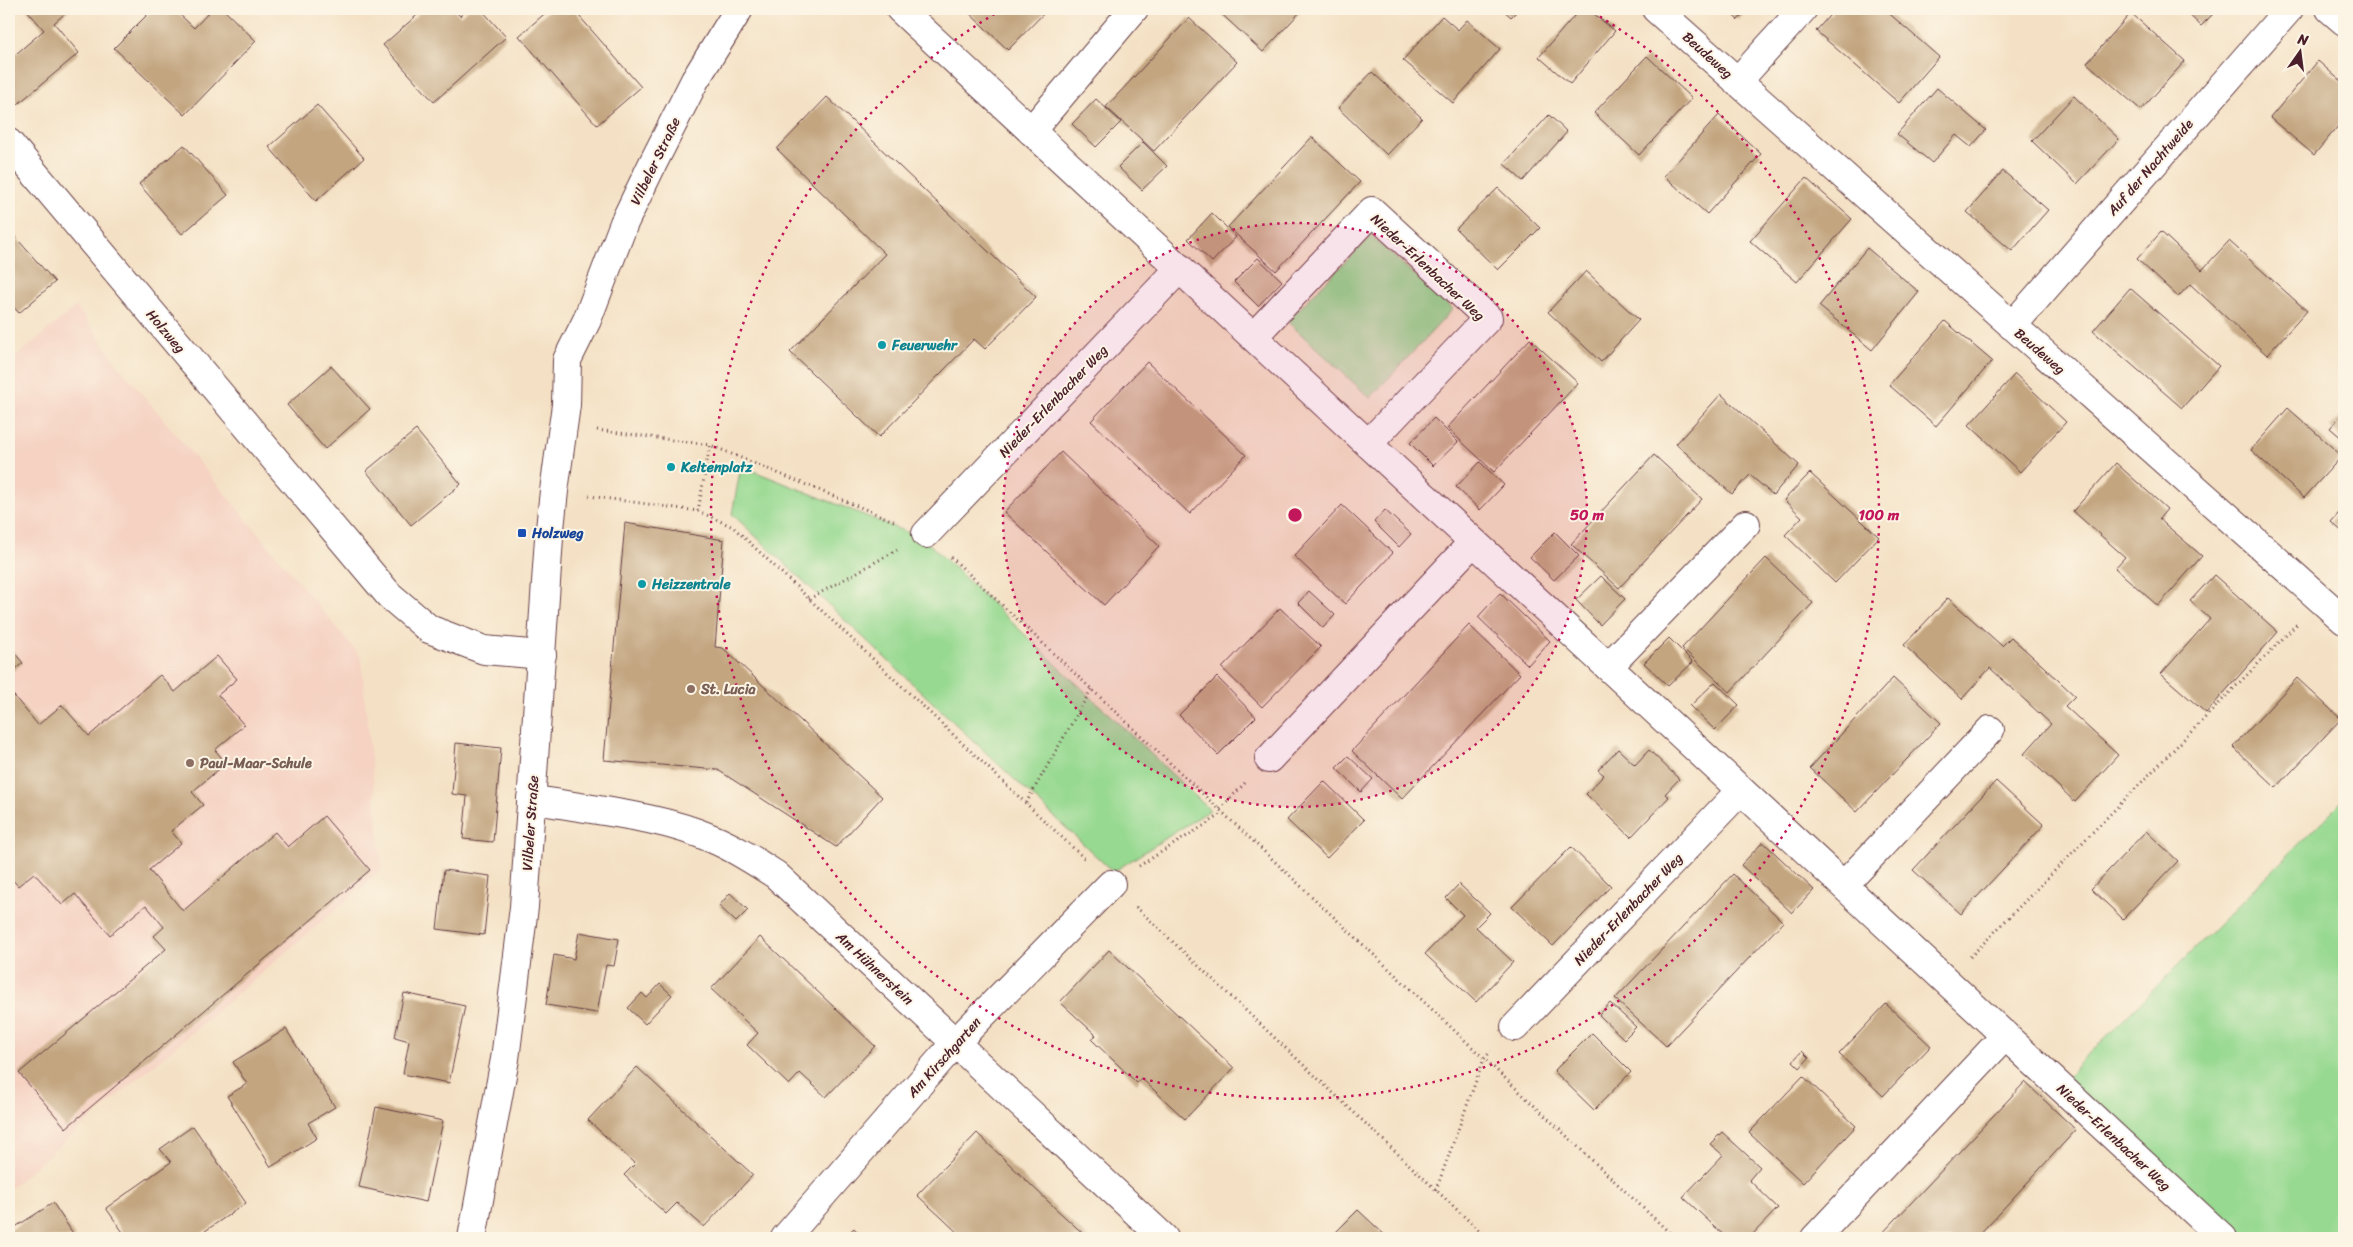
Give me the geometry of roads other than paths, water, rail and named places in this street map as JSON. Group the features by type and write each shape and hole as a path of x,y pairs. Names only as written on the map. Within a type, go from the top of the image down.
{"street":[{"name":"Vilbeler Straße","path":"472,1238 506,1050 524,907 554,491 566,405 567,360 587,320 624,223 652,165 695,80 738,9"},
{"name":"Nieder-Erlenbacher Weg","path":"900,9 2223,1238"},
{"path":"1031,131 1134,9"},
{"name":"Beudeweg","path":"1656,9 2344,620"},
{"name":"Beudeweg","path":"1737,82 1803,9"},
{"name":"Auf der Nachtweide","path":"2012,326 2289,9"},
{"path":"2330,9 2344,21"},
{"name":"Holzweg","path":"9,143 389,595 429,629 484,650 542,655"},
{"name":"Nieder-Erlenbacher Weg","path":"1253,336 1372,211 1488,318 1368,444"},
{"name":"Nieder-Erlenbacher Weg","path":"926,534 1180,268"},
{"path":"1608,667 1746,524"},
{"path":"1269,759 1473,542"},
{"path":"1844,885 1990,730"},
{"name":"Nieder-Erlenbacher Weg","path":"1515,1027 1740,791"},
{"name":"Am Hühnerstein","path":"531,799 673,825 713,839 747,856 776,875 1164,1238"},
{"name":"Am Kirschgarten","path":"785,1238 955,1043 1111,884"},
{"path":"1815,1238 2006,1035"}],"place":[{"name":"Feuerwehr","path":"882,345"},
{"name":"Keltenplatz","path":"671,467"},
{"name":"Holzweg","path":"522,533"},
{"name":"Heizzentrale","path":"642,584"},
{"name":"St. Lucia","path":"691,689"},
{"name":"Paul-Maar-Schule","path":"190,763"}]}
